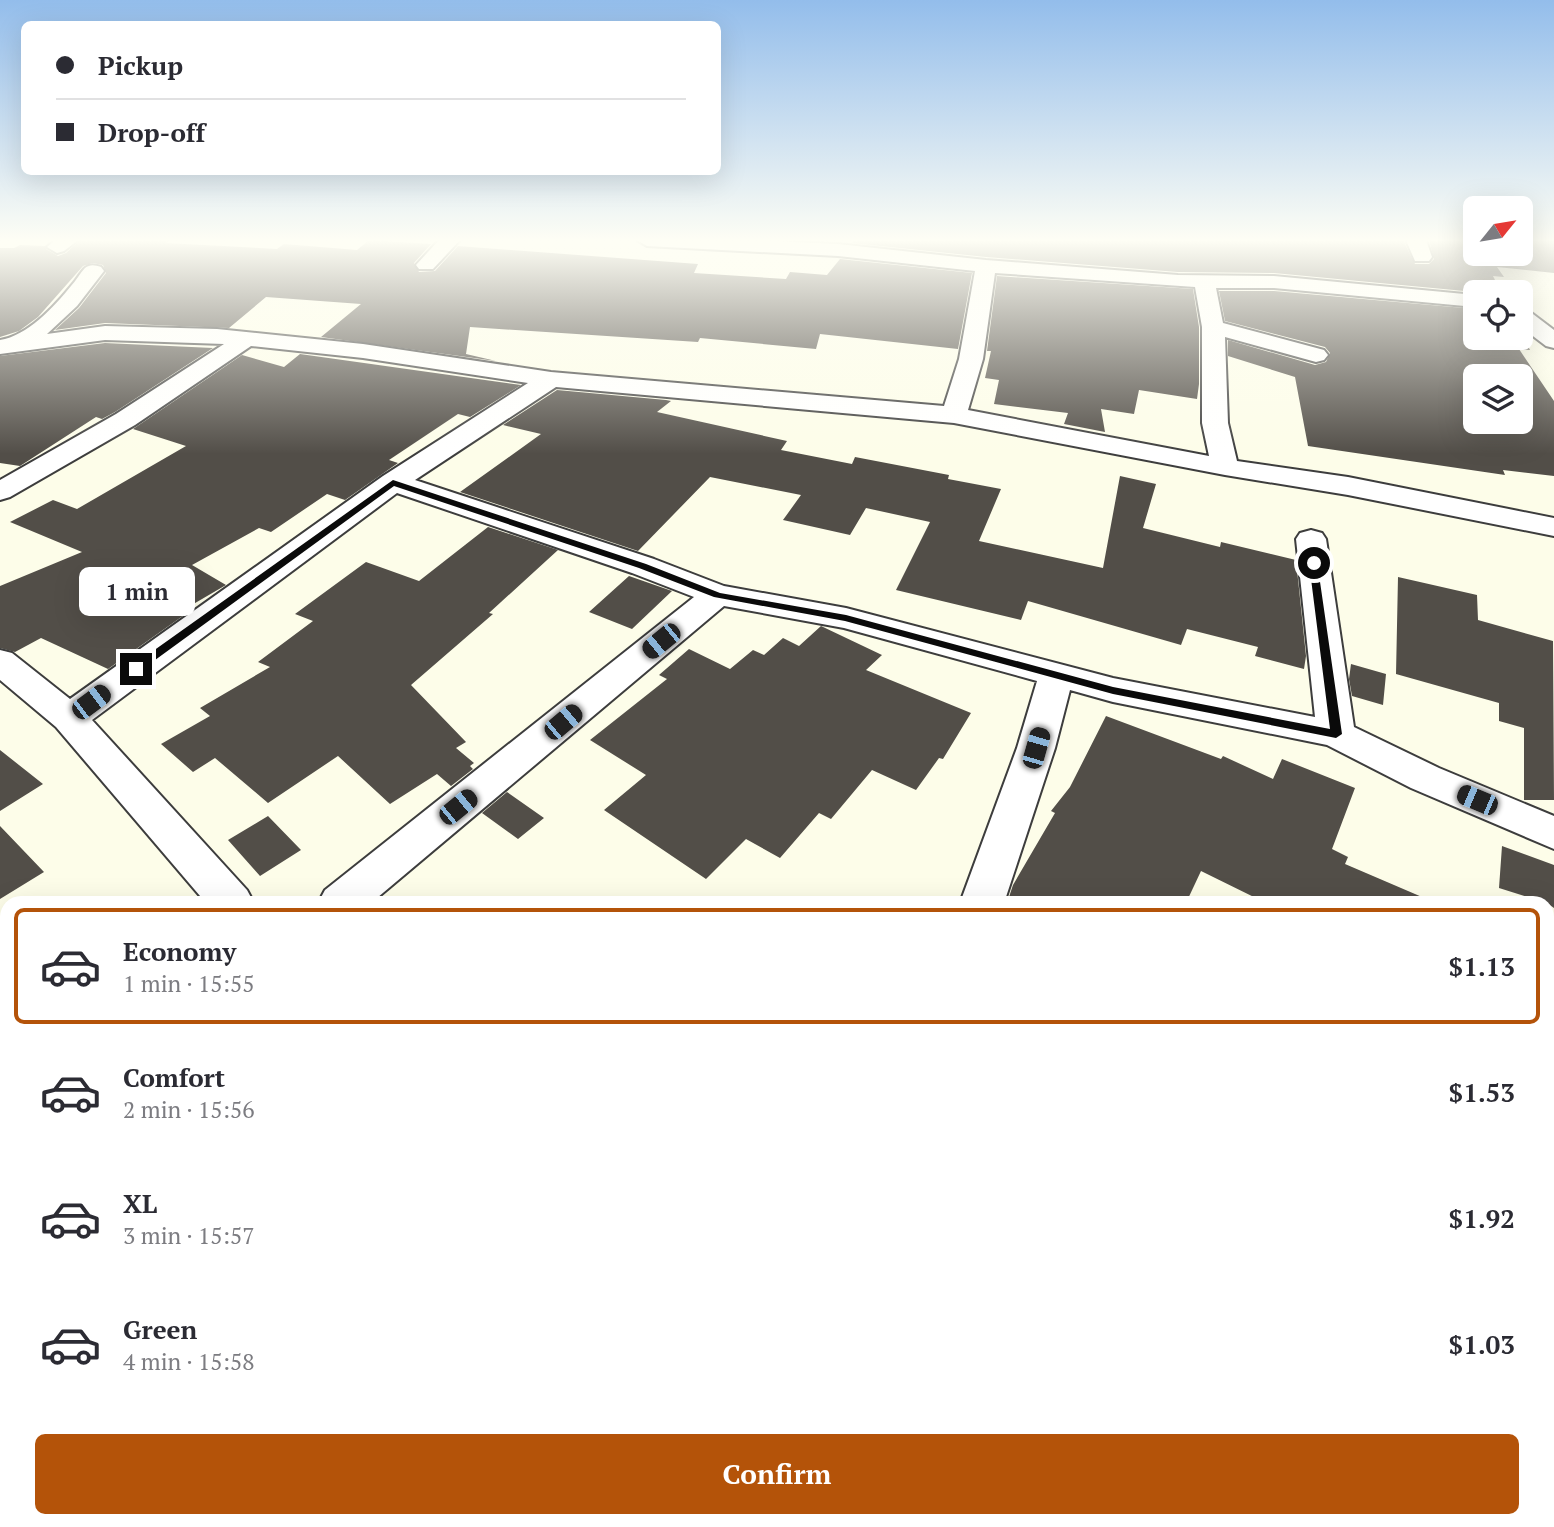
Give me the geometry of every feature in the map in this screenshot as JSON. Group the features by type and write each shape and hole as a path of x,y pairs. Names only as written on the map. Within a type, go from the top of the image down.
{"street":[{"path":"0,359 9,345 47,325 62,311"},
{"path":"954,415 971,359 979,311"},
{"path":"1210,311 1213,327 1216,424 1226,467"},
{"path":"1533,325 1554,341"},
{"path":"1213,327 1316,355"},
{"path":"9,345 105,333 155,333 246,339 363,351 551,379 954,415 1226,467 1348,486 1554,527"},
{"path":"0,491 52,464 204,369 246,339"},
{"path":"69,718 393,482 551,379"},
{"path":"393,482 643,566 717,595 846,618 1113,690 1336,734 1425,778 1554,833"},
{"path":"1311,539 1336,734"},
{"path":"349,896 717,595"},
{"path":"0,661 69,718 226,896"},
{"path":"984,896 1036,748 1056,675"}],"building":[{"path":"0,311 43,311 19,331 0,337"},
{"path":"75,311 249,311 229,328 105,323 55,330"},
{"path":"352,311 965,311 958,349 820,334 816,349 700,338 698,342 470,327 466,354 496,361 321,337"},
{"path":"992,311 1197,311 1199,327 1197,399 1139,390 1134,414 1101,409 1105,432 1064,424 1068,413 994,404 999,380 985,378 991,351 987,351"},
{"path":"1223,311 1463,311 1463,350 1520,350 1529,364 1463,364 1463,434 1533,434 1533,370 1554,401 1554,476 1503,470 1505,475 1308,446 1295,377 1228,356 1228,340 1315,365 1326,362 1330,353 1325,347 1225,321"},
{"path":"105,343 213,348 115,412 102,419 96,417 20,466 0,463 0,356"},
{"path":"300,354 521,385 470,417 458,414 389,460 398,463 345,500 327,494 271,532 259,528 192,565 226,585 190,606 194,608 108,669 41,638 15,652 0,648 0,586 82,552 10,522 53,500 77,509 186,446 133,429 242,355 284,367"},
{"path":"557,390 671,401 657,412 787,441 781,450 852,464 855,457 949,475 948,479 1001,489 979,541 1103,568 1120,476 1156,484 1143,528 1220,547 1221,542 1296,560 1306,656 1304,669 1255,656 1258,647 1187,629 1181,645 1028,601 1021,620 896,590 930,522 866,508 850,535 783,520 801,495 710,477 638,551 460,492 541,434 503,425"},
{"path":"488,527 558,550 489,613 493,614 411,685 466,742 456,748 474,763 470,766 473,769 451,786 437,774 390,804 338,756 268,803 215,758 193,772 161,744 210,716 200,708 270,667 258,662 313,621 295,614 366,562 419,581"},
{"path":"629,576 672,591 632,629 589,612"},
{"path":"1398,577 1477,595 1478,620 1553,641 1554,800 1524,800 1524,728 1499,721 1499,703 1396,674"},
{"path":"821,626 882,655 866,670 971,713 943,759 939,758 916,790 872,770 831,819 819,813 780,858 746,839 706,879 604,810 646,775 590,740 667,679 659,675 689,649 730,669 753,650 764,655 783,638 799,646"},
{"path":"1351,664 1386,674 1383,705 1352,696 1349,679"},
{"path":"1106,716 1221,759 1223,756 1273,779 1282,759 1355,788 1332,849 1348,857 1345,864 1420,896 1252,896 1201,871 1189,896 1009,896 1055,813 1051,811 1070,787"},
{"path":"0,750 43,784 0,811"},
{"path":"507,792 544,818 518,839 482,813"},
{"path":"268,816 301,850 260,876 228,840"},
{"path":"0,826 44,872 5,896 0,896"},
{"path":"1502,846 1554,865 1554,896 1525,896 1499,888"}],"route":[{"path":"136,669 393,482 643,566 717,595 846,618 1113,690 1336,734 1314,563"}]}
